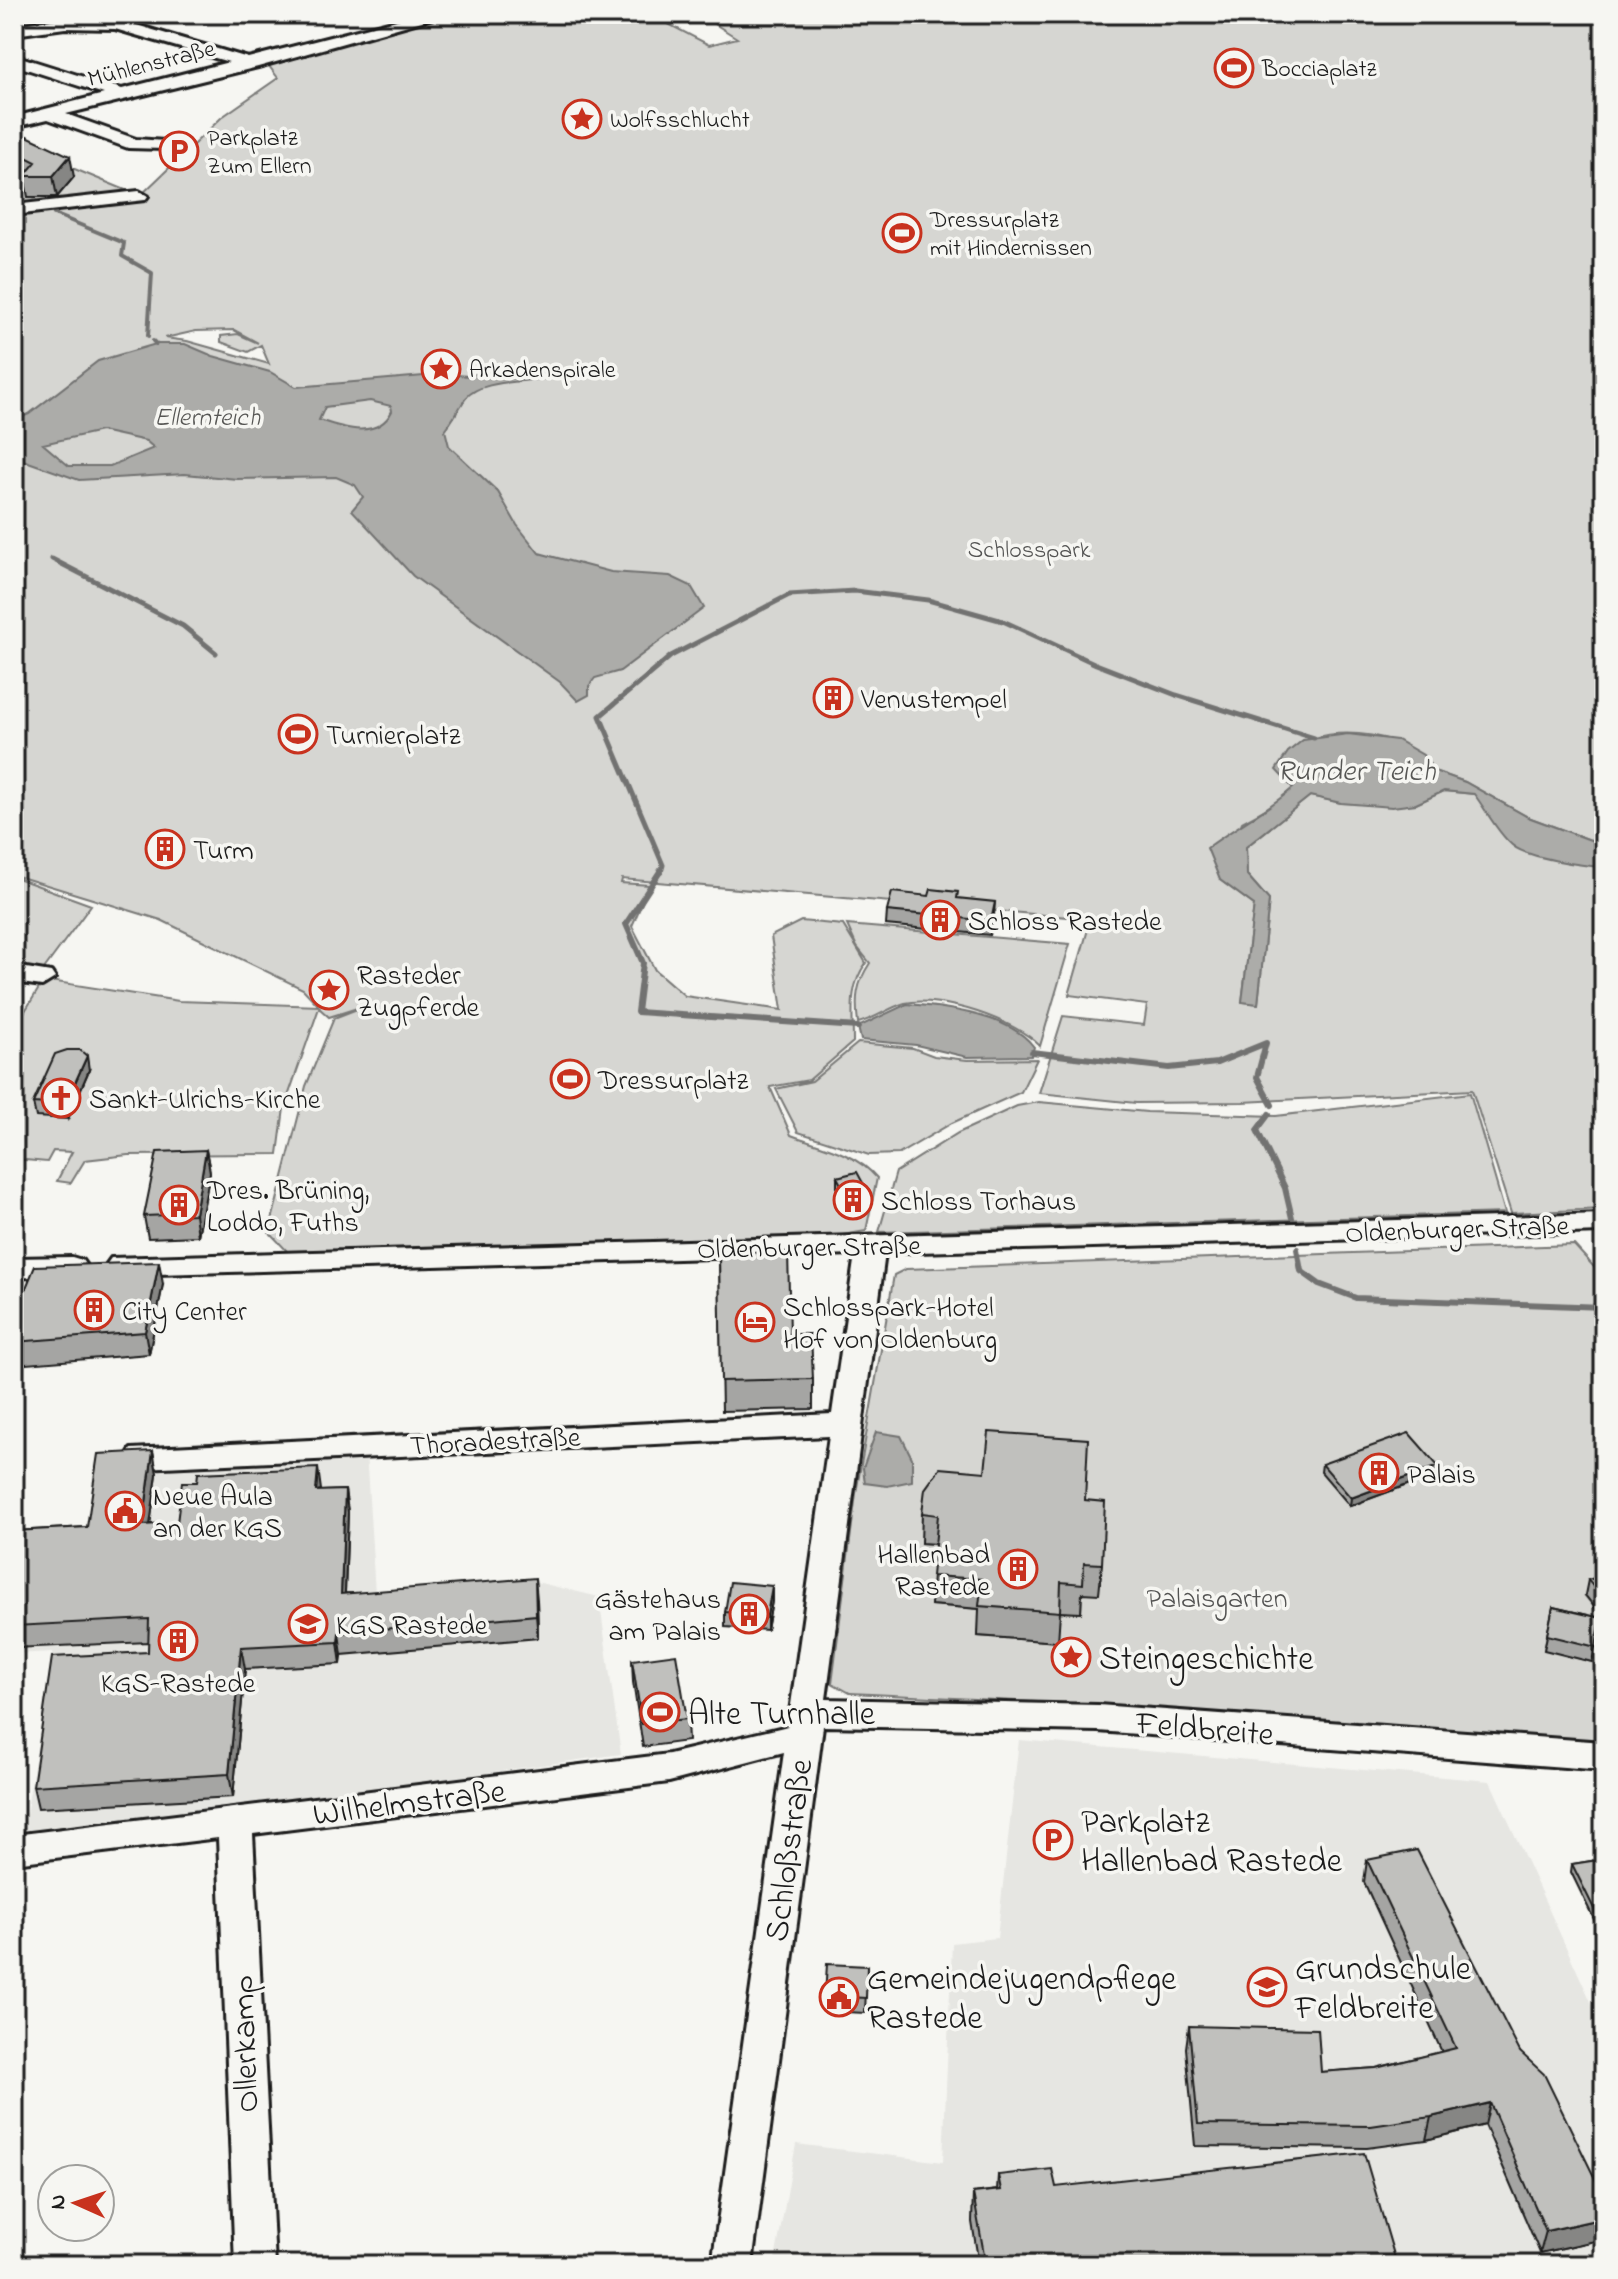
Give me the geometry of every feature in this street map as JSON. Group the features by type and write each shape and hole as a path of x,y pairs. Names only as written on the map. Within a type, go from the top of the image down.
{"street":[{"name":"Mühlenstraße","path":"14,122 252,64 439,14"},
{"path":"14,30 65,23 116,24 252,64"},
{"path":"14,60 123,95"},
{"path":"14,72 35,67"},
{"path":"48,113 134,144 159,145"},
{"path":"14,210 139,196"},
{"path":"14,974 42,978"},
{"name":"Oldenburger Straße","path":"14,1268 1604,1223"},
{"name":"Schloßstraße","path":"732,2265 871,1245"},
{"name":"Thoradestraße","path":"142,1457 849,1424"},
{"name":"Feldbreite","path":"804,1726 1098,1718 1604,1756"},
{"name":"Wilhelmstraße","path":"14,1849 669,1768 782,1739 804,1726"},
{"name":"Ollerkamp","path":"235,1822 243,2058 255,2265"}],"shaded area":[{"name":"KGS Rastede","path":"366,1452 375,1593 532,1581 599,1597 621,1754 22,1839 53,1652 14,1654 14,1550 87,1546 102,1462"},
{"name":"Grundschule Feldbreite","path":"1019,1740 1490,1781 1604,2030 1604,2265 774,2265 796,2144 943,2162 952,1943 997,1938"}],"green space":[{"name":"Schlosspark","path":"440,14 649,14 709,45 737,38 699,14 1604,14 1604,845 1528,817 1465,782 1434,771 1423,757 1405,746 1383,738 1335,734 1313,739 1295,748 1283,762 1294,787 1275,804 1242,822 1220,880 1254,905 1242,1002 1258,1004 1269,900 1247,875 1246,847 1310,796 1341,803 1416,804 1444,791 1474,794 1554,858 1604,867 1604,1209 1511,1213 1472,1090 1243,1102 1136,1103 1039,1093 1063,1016 1144,1025 1147,1005 1069,995 1091,919 622,879 621,883 650,885 632,926 655,970 685,996 782,1010 771,936 801,921 843,925 866,963 854,991 853,1042 809,1080 770,1087 791,1135 848,1156 877,1178 866,1231 831,1237 288,1252 269,1232 306,1086 334,1018 370,1004 329,1017 319,1008 284,1108 278,1154 128,1155 85,1160 71,1183 57,1181 72,1152 53,1151 47,1162 14,1159 14,1029 44,980 179,1001 319,1006 303,989 161,920 14,875 14,144 140,196 222,117 278,78 266,62","holes":["234,330 258,343 238,334 221,336 221,342 248,352 261,345 269,364 187,341 165,338 196,331"]},
{"path":"14,877 91,905 41,973 14,969"},
{"path":"847,925 1070,944 1040,1046 996,1019 938,1003 905,1003 858,1023 858,992 870,963 857,947"},
{"path":"858,1043 913,1048 934,1056 967,1060 1037,1059 1021,1092 952,1123 899,1154 869,1155 798,1132 776,1089 812,1081"},
{"path":"1470,1093 1505,1213 879,1232 896,1172 958,1133 1017,1106 1039,1102 1147,1112 1276,1116"},
{"name":"Palaisgarten","path":"1574,1245 1604,1278 1604,1589 1585,1596 1604,1619 1604,1746 1482,1740 1100,1705 850,1693 832,1683 856,1493 894,1275 906,1269","holes":["1408,1441 1437,1474 1350,1505 1322,1472","987,1461 1086,1469 1083,1530 1102,1532 1099,1593 1082,1593 1081,1613 1059,1612 1057,1642 978,1636 980,1609 931,1605 937,1544 921,1543 924,1519 939,1498 984,1501","1550,1622 1597,1633 1592,1662 1544,1649"]}],"water":[{"name":"Ellernteich","path":"156,344 185,344 213,356 270,372 296,387 447,374 468,376 516,366 531,371 568,369 569,372 558,376 485,386 474,391 445,430 449,446 498,492 517,525 539,553 611,572 670,576 691,586 704,608 620,671 595,678 589,686 589,695 578,701 560,682 413,576 352,510 363,497 355,485 336,477 237,479 185,474 79,480 14,457 14,420 29,414 98,361","holes":["370,401 391,406 392,411 378,426 359,429 319,420 325,407","101,431 146,441 154,448 110,466 69,466 43,444"]},
{"name":"Runder Teich","path":"1348,734 1397,740 1423,755 1434,771 1465,782 1528,817 1604,845 1604,867 1556,860 1519,850 1501,834 1474,794 1444,791 1416,804 1392,807 1341,803 1310,796 1246,847 1247,875 1269,900 1258,1004 1242,1002 1254,905 1220,880 1207,848 1293,788 1276,770 1288,752 1303,740"},
{"path":"907,1004 958,1010 994,1020 1023,1036 1034,1047 1031,1056 967,1057 916,1045 861,1040 858,1027"},
{"path":"876,1432 901,1436 912,1458 912,1481 887,1486 865,1483 863,1468"}],"building":[{"path":"14,130 70,156 53,176 24,176 36,162 14,151"},
{"path":"931,889 958,892 957,898 995,902 991,921 887,911 892,892 929,896"},
{"path":"80,1050 87,1056 65,1105 33,1103 55,1054"},
{"path":"206,1150 195,1214 144,1216 157,1152"},
{"path":"857,1172 869,1194 849,1199 837,1177"},
{"name":"Schlosspark-Hotel Hof von Oldenburg","path":"788,1252 790,1334 811,1334 813,1379 721,1381 719,1253"},
{"name":"City Center","path":"159,1262 145,1332 14,1342 14,1317 35,1266"},
{"name":"Hallenbad Rastede","path":"989,1432 1088,1439 1085,1500 1105,1502 1102,1564 1084,1563 1083,1584 1061,1582 1060,1612 979,1606 982,1579 932,1576 938,1515 922,1513 925,1489 940,1468 985,1472"},
{"name":"Palais","path":"1409,1433 1438,1466 1351,1498 1322,1464"},
{"name":"KGS-Rastede","path":"153,1451 143,1525 177,1523 182,1482 197,1482 198,1473 318,1468 316,1491 345,1490 341,1594 535,1578 536,1615 339,1633 338,1642 241,1647 229,1774 33,1786 52,1657 148,1652 149,1619 14,1626 14,1531 87,1527 98,1454"},
{"path":"1604,1575 1604,1600 1588,1580"},
{"path":"730,1582 772,1586 767,1615 725,1612"},
{"path":"1553,1607 1601,1618 1596,1647 1547,1635"},
{"name":"Alte Turnhalle","path":"676,1654 687,1719 642,1724 632,1660"},
{"name":"Grundschule Feldbreite","path":"1417,1850 1520,2052 1544,2074 1604,2197 1604,2218 1546,2231 1490,2103 1431,2117 1371,2126 1198,2124 1189,2026 1318,2029 1321,2072 1376,2068 1456,2048 1367,1860"},
{"path":"1604,1859 1604,1929 1572,1864"},
{"path":"827,1964 867,1966 866,1998 825,1996"},
{"path":"1364,2153 1397,2265 986,2265 973,2193 1001,2190 998,2175 1052,2169 1056,2187"}],"waterway":[{"path":"54,214 124,243 122,256 152,273 148,336"},
{"path":"153,341 156,344"},
{"path":"52,559 183,626 216,653"},
{"path":"661,872 663,865 600,716 671,656 789,595 855,591 928,600 1003,621 1096,664 1176,695 1314,738"},
{"path":"661,870 626,924 643,963 637,1012 858,1027"},
{"path":"1032,1052 1169,1068 1217,1063 1266,1043 1257,1077 1272,1105"},
{"path":"1269,1114 1257,1130 1285,1188 1292,1218"},
{"path":"1297,1249 1301,1271 1319,1284 1356,1298 1604,1307"}],"place":[{"name":"Bocciaplatz","path":"1234,68"},
{"name":"Wolfsschlucht","path":"582,119"},
{"name":"Parkplatz Zum Ellern","path":"179,151"},
{"name":"Dressurplatz mit Hindernissen","path":"902,233"},
{"name":"Arkadenspirale","path":"441,369"},
{"name":"Venustempel","path":"833,698"},
{"name":"Turnierplatz","path":"298,734"},
{"name":"Turm","path":"165,849"},
{"name":"Schloss Rastede","path":"940,920"},
{"name":"Rasteder Zugpferde","path":"329,990"},
{"name":"Dressurplatz","path":"570,1079"},
{"name":"Sankt-Ulrichs-Kirche","path":"61,1098"},
{"name":"Schloss Torhaus","path":"853,1200"},
{"name":"Dres. Brüning, Loddo, Fuths","path":"179,1205"},
{"name":"City Center","path":"94,1310"},
{"name":"Schlosspark-Hotel Hof von Oldenburg","path":"755,1322"},
{"name":"Palais","path":"1379,1473"},
{"name":"Neue Aula an der KGS","path":"125,1511"},
{"name":"Hallenbad Rastede","path":"1018,1569"},
{"name":"Gästehaus am Palais","path":"749,1614"},
{"name":"KGS Rastede","path":"308,1624"},
{"name":"KGS-Rastede","path":"178,1641"},
{"name":"Steingeschichte","path":"1071,1657"},
{"name":"Alte Turnhalle","path":"660,1712"},
{"name":"Parkplatz Hallenbad Rastede","path":"1053,1840"},
{"name":"Grundschule Feldbreite","path":"1267,1987"},
{"name":"Gemeindejugendpflege Rastede","path":"839,1997"}]}
